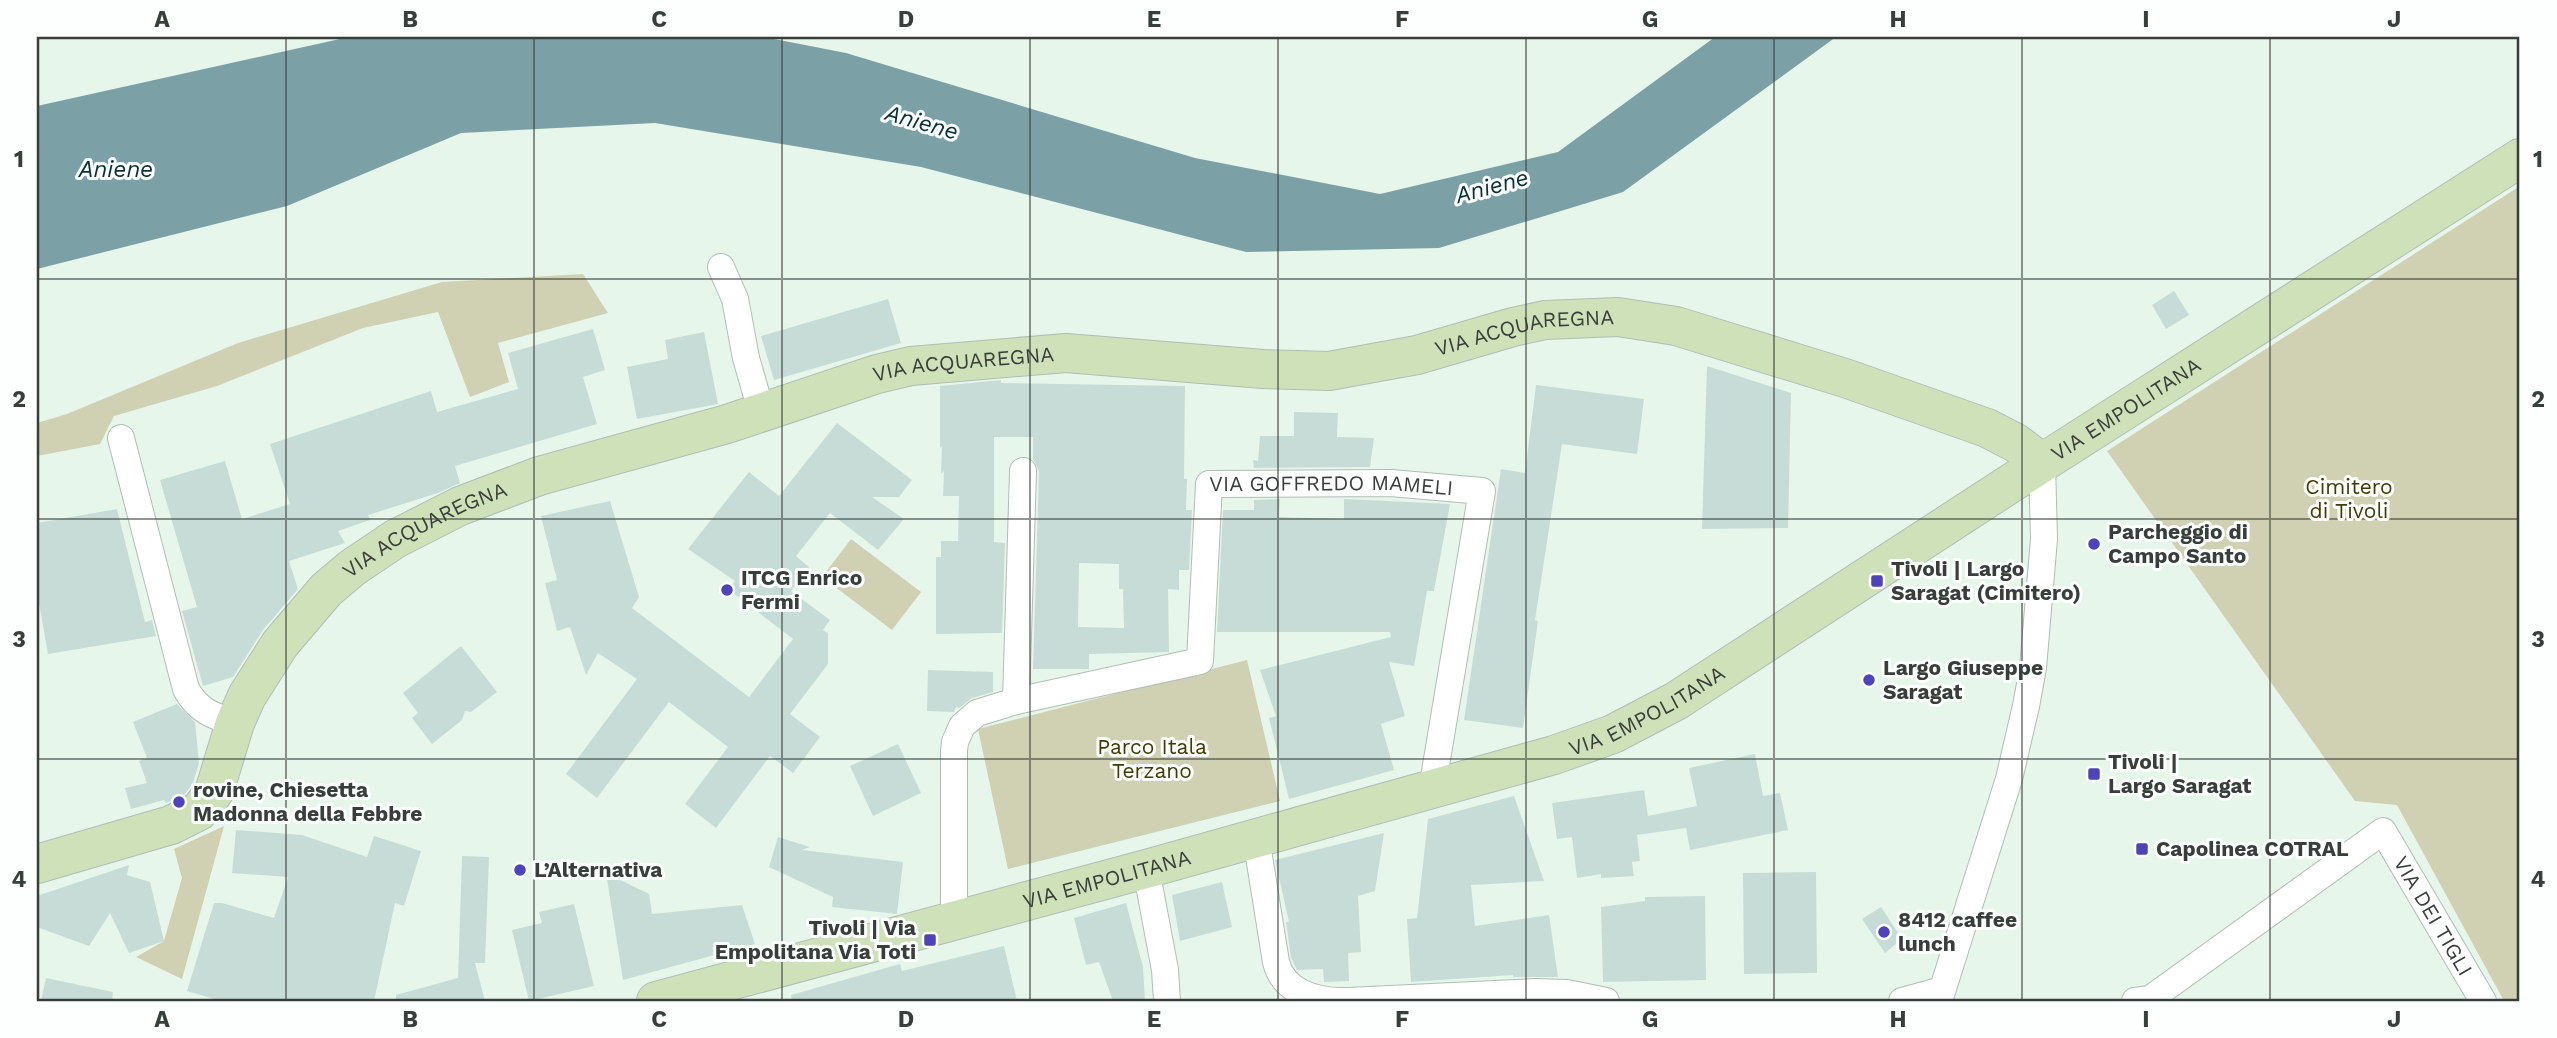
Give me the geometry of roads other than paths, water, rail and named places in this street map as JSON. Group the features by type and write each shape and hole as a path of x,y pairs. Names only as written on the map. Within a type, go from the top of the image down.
{"main road":[{"name":"VIA EMPOLITANA","path":"656,1001 696,996 954,920 1146,869 1587,744 1656,712 2520,158"},
{"name":"VIA ACQUAREGNA","path":"37,864 171,825 199,811 217,785 235,723 261,672 300,617 352,568 395,538 460,506 539,476 762,414 877,374 911,366 1066,353 1263,369 1329,371 1408,357 1545,320 1618,317 1676,326 1844,377 1987,428 2016,443 2042,463"}],"street":[{"path":"721,267 735,299 746,358 762,414"},
{"path":"121,438 186,689 200,708 235,723"},
{"path":"1902,1001 1940,996 2009,779 2033,668 2044,539 2042,463"},
{"path":"1016,701 1023,471"},
{"name":"VIA GOFFREDO MAMELI","path":"954,920 955,743 962,726 977,713 1016,701 1200,661 1209,484 1391,483 1482,491 1432,789"},
{"name":"VIA DEI TIGLI","path":"2145,1000 2383,831 2483,1001"},
{"path":"1256,838 1276,962 1281,976 1298,991 1310,996 1342,1001"},
{"path":"1146,869 1165,970 1167,1001"},
{"path":"1348,1001 1536,992 1567,993 1606,1001"}],"water":[{"name":"Aniene","path":"349,37 764,37 846,53 1195,158 1380,194 1558,152 1715,37 1836,37 1623,192 1439,248 1246,252 921,167 655,123 461,133 287,206 37,269 37,106"}],"place":[{"name":"Parcheggio di Campo Santo","path":"2094,544"},
{"name":"Tivoli | Largo Saragat (Cimitero)","path":"1877,581"},
{"name":"ITCG Enrico Fermi","path":"727,590"},
{"name":"Largo Giuseppe Saragat","path":"1869,680"},
{"name":"Tivoli | Largo Saragat","path":"2094,774"},
{"name":"rovine, Chiesetta Madonna della Febbre","path":"179,802"},
{"name":"Capolinea COTRAL","path":"2142,849"},
{"name":"L’Alternativa","path":"520,870"},
{"name":"8412 caffee lunch","path":"1884,932"},
{"name":"Tivoli | Via Empolitana Via Toti","path":"930,940"}],"park label":[{"name":"Cimitero di Tivoli","path":"2349,499"},
{"name":"Parco Itala Terzano","path":"1152,759"}]}
